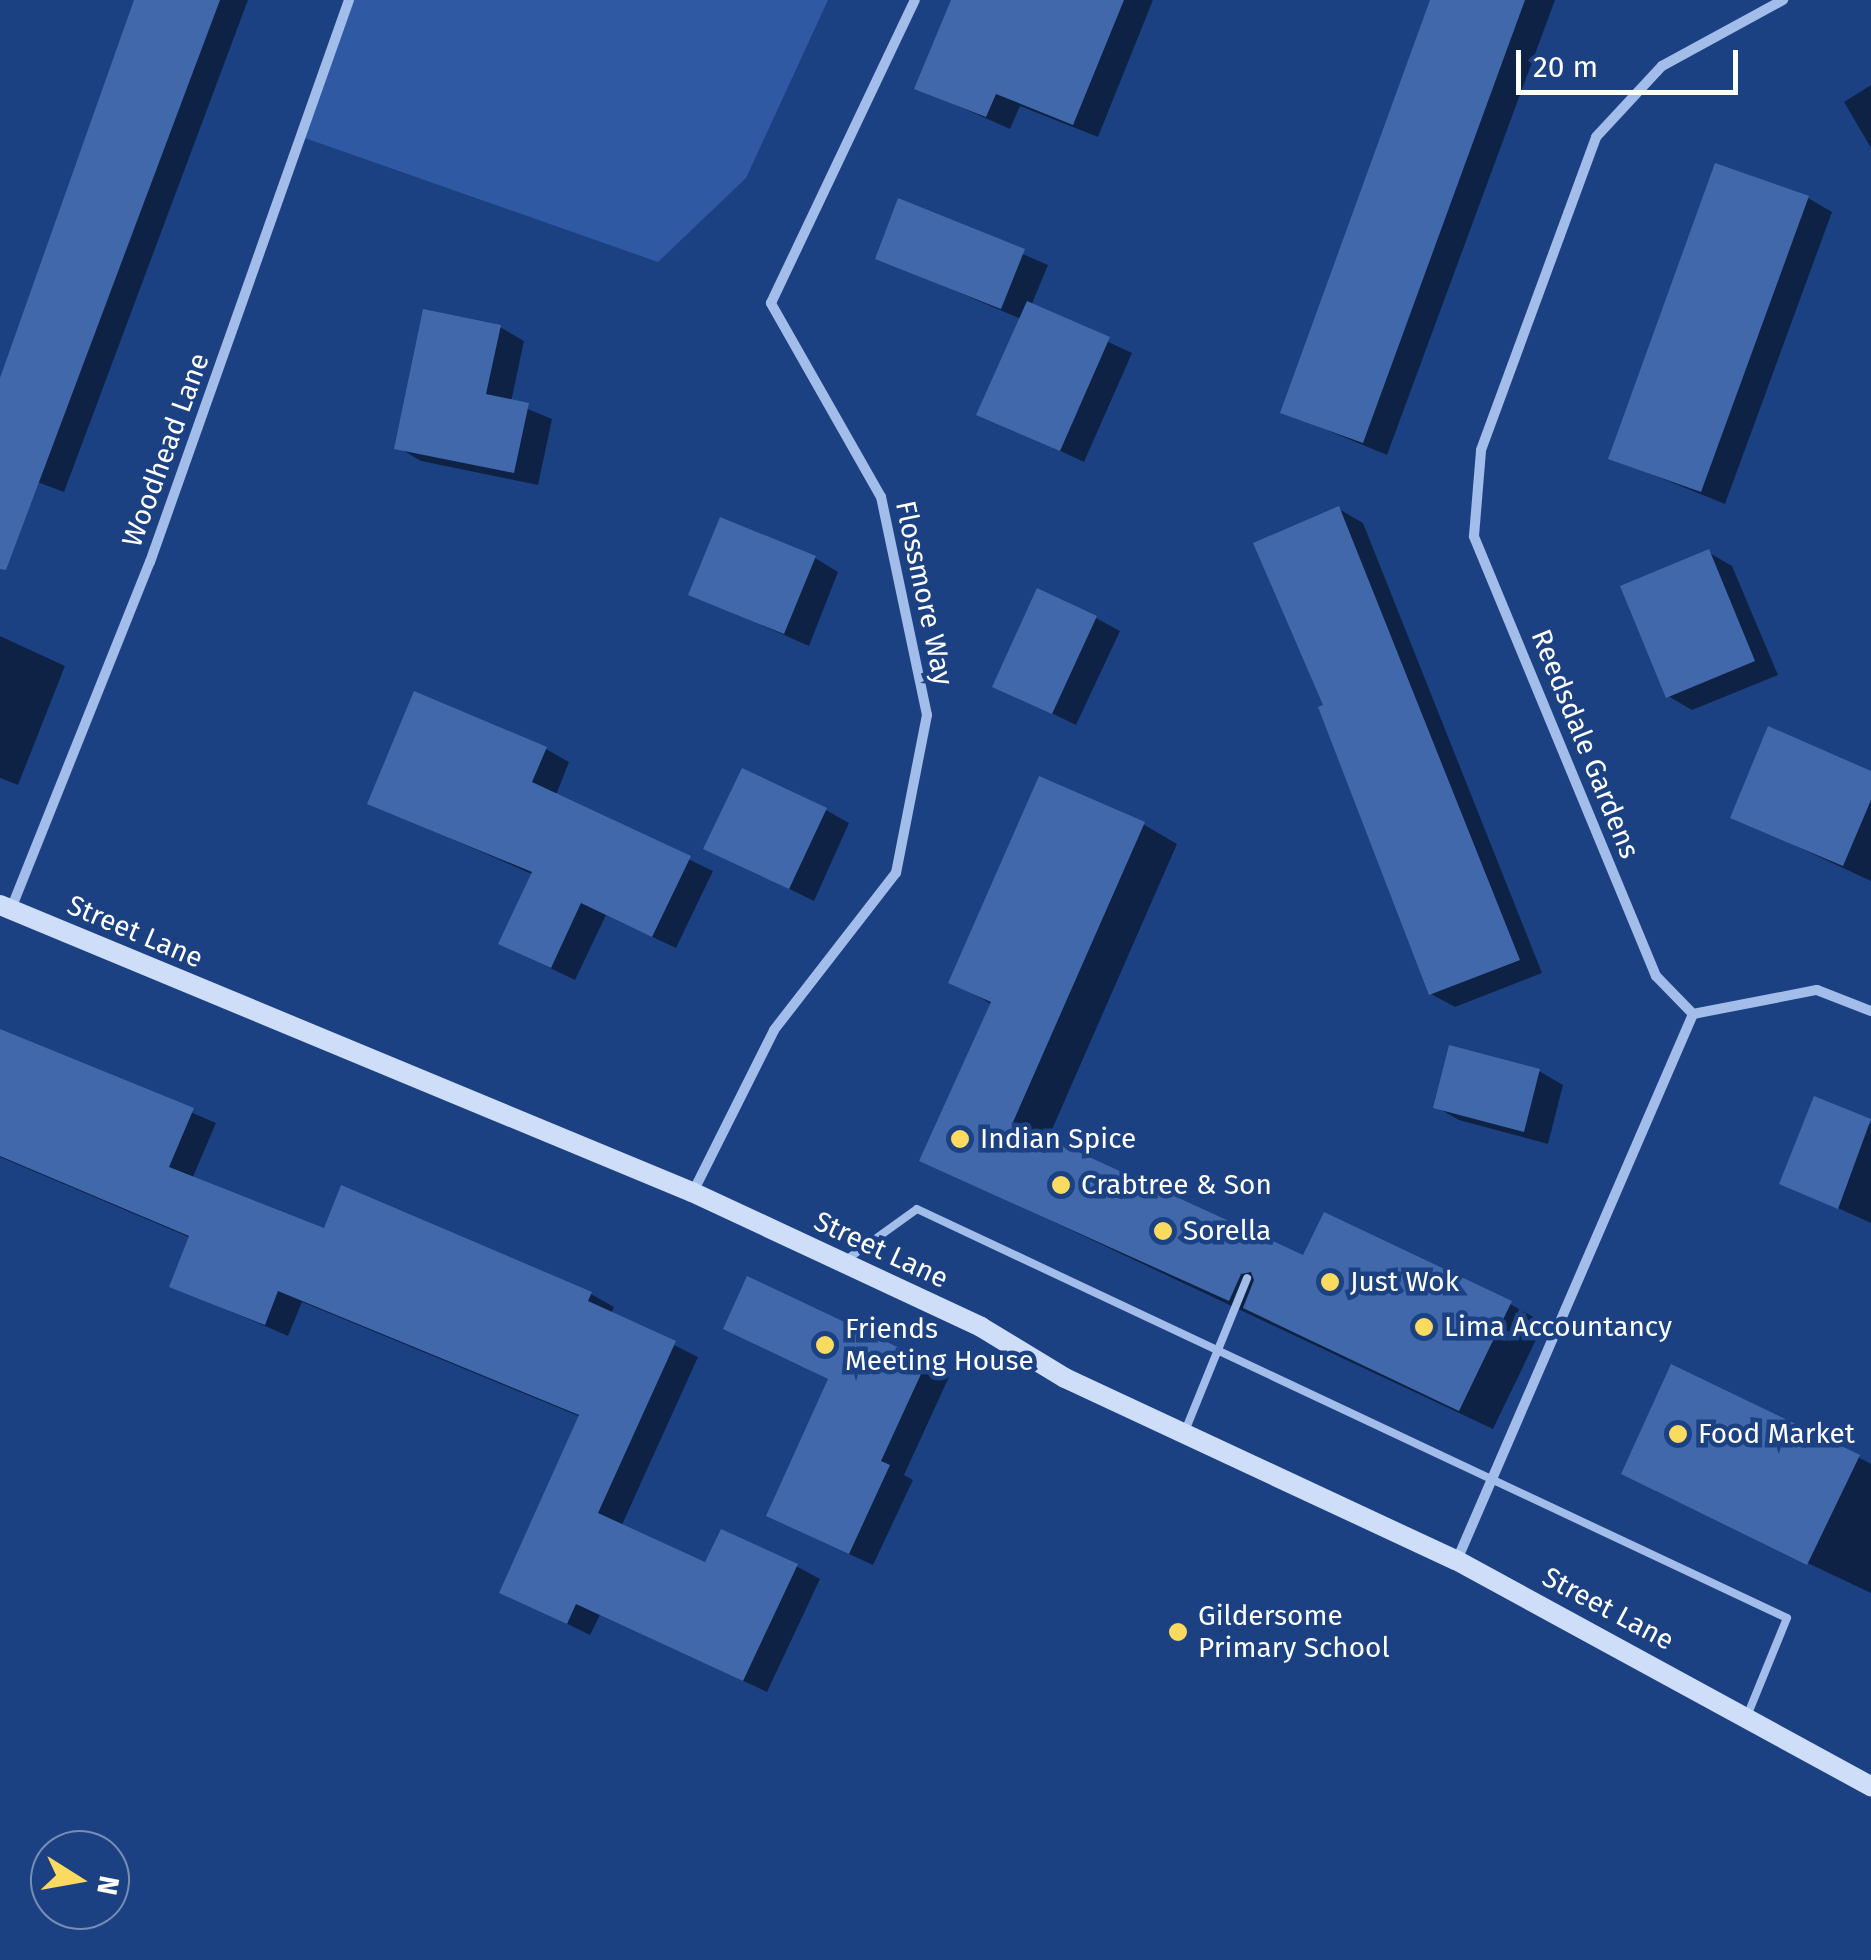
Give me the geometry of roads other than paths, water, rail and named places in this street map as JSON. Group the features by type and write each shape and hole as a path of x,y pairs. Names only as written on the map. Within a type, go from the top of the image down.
{"street":[{"name":"Woodhead Lane","path":"5,908 150,562 350,0"},
{"name":"Flossmore Way","path":"692,1192 774,1030 896,873 927,715 881,496 772,302 915,0"},
{"name":"Reedsdale Gardens","path":"1693,1014 1656,976 1474,536 1480,450 1596,137 1662,66 1784,0"},
{"name":"Street Lane","path":"5,908 692,1192 980,1327 1064,1378 1456,1560 1871,1786"},
{"path":"1456,1560 1693,1014 1817,990 1871,1011"}],"lane":[{"path":"842,1263 917,1209 1787,1618 1747,1716"},
{"path":"1184,1434 1248,1278"}],"place":[{"name":"Indian Spice","path":"960,1139"},
{"name":"Crabtree & Son","path":"1061,1185"},
{"name":"Sorella","path":"1163,1231"},
{"name":"Just Wok","path":"1330,1282"},
{"name":"Lima Accountancy","path":"1424,1327"},
{"name":"Friends Meeting House","path":"825,1345"},
{"name":"Food Market","path":"1678,1434"},
{"name":"Gildersome Primary School","path":"1178,1632"}]}
